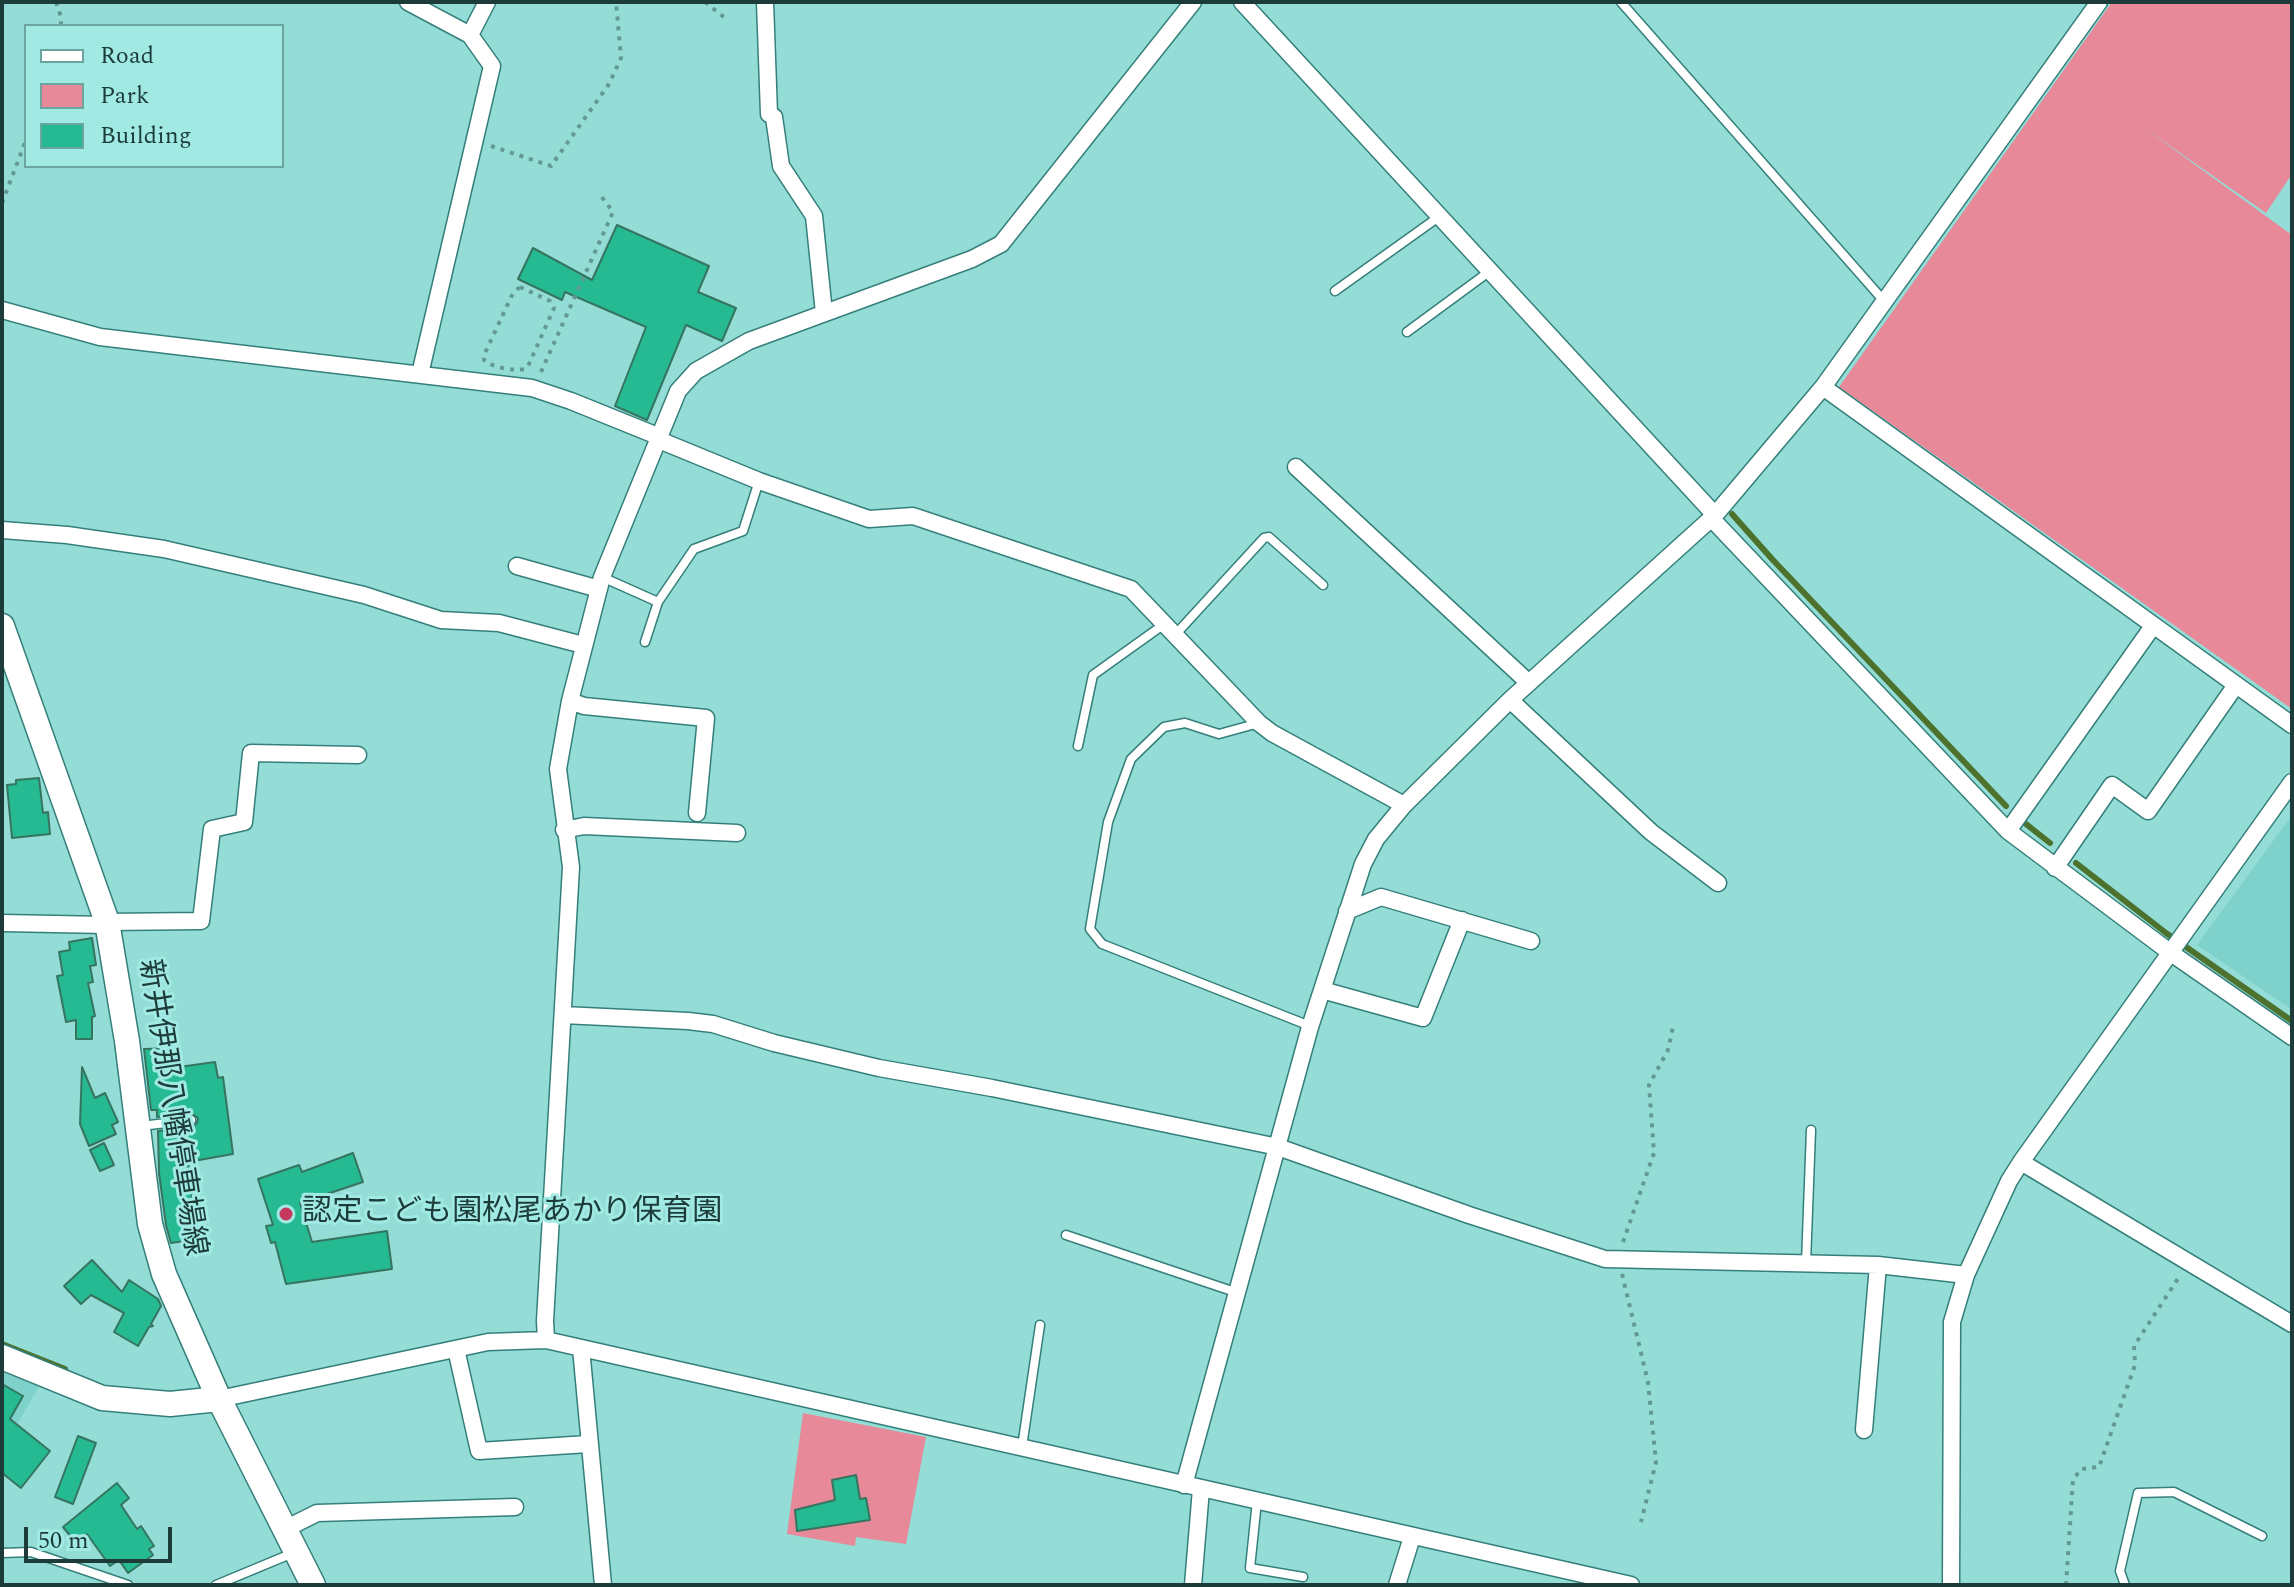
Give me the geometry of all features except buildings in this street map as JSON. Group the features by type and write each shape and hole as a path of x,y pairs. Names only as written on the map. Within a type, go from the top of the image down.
{"main road":[{"name":"新井伊那八幡停車場線","path":"2,626 107,924 127,1041 155,1247 171,1293 219,1399 313,1585"},
{"path":"2,1357 102,1398 170,1404 219,1399"}],"street":[{"path":"408,2 470,35 492,66 420,374"},
{"path":"470,35 487,2"},
{"path":"765,2 769,114 774,117 783,172 814,216 824,313"},
{"path":"546,1340 571,867 558,769 570,701 601,583 678,391 696,371 749,341 972,259 1001,244 1193,2"},
{"path":"1242,2 1713,517 2008,831 2055,868 2177,945 2292,1037"},
{"path":"1193,1585 1192,1487 1238,1293 1310,1027 1363,864 1376,839 1404,805 1510,700 1713,517 1823,387 2099,2"},
{"path":"2,310 100,337 532,388 759,481 869,519 913,516 1131,589 1259,723 1404,805"},
{"path":"1823,387 2292,725"},
{"path":"1296,467 1529,683"},
{"path":"2,530 67,535 164,549 364,595 441,620 499,623 583,645"},
{"path":"517,566 601,583"},
{"path":"2008,831 2153,626"},
{"path":"2055,868 2112,785 2148,811 2236,685"},
{"path":"1510,700 1651,832 1718,883"},
{"path":"570,701 584,706 706,718 697,813"},
{"path":"2,923 201,921 212,829 244,822 251,753 358,755"},
{"path":"1951,1585 1952,1322 1966,1275 2009,1181 2021,1162 2292,782"},
{"path":"564,830 584,826 737,833"},
{"path":"1347,911 1381,897 1531,941"},
{"path":"1322,990 1423,1018 1462,920"},
{"path":"563,1015 713,1024 774,1043 879,1068 1278,1147 1469,1215 1605,1259 1878,1265 1966,1275"},
{"path":"2021,1162 2292,1324"},
{"path":"1864,1430 1878,1265"},
{"path":"219,1399 488,1342 546,1340 1631,1585"},
{"path":"581,1348 603,1585"},
{"path":"456,1349 479,1451 588,1444"},
{"path":"285,1529 317,1513 515,1507"},
{"path":"1397,1585 1412,1537"}],"lane":[{"path":"1621,2 1884,302"},
{"path":"1335,291 1440,216"},
{"path":"1407,332 1490,271"},
{"path":"645,642 658,602 694,549 743,531 759,481"},
{"path":"1078,746 1093,675 1169,630 1264,538 1269,537 1323,585"},
{"path":"601,583 658,602"},
{"path":"1259,723 1219,734 1185,723 1164,727 1131,759 1108,822 1090,929 1102,944 1310,1027"},
{"path":"137,1126 191,1120"},
{"path":"1806,1263 1811,1130"},
{"path":"1066,1235 1238,1293"},
{"path":"1022,1448 1040,1325"},
{"path":"2125,1585 2120,1571 2138,1493 2174,1492 2262,1536"},
{"path":"1257,1501 1250,1568 1303,1577"},
{"path":"216,1585 296,1551"},
{"path":"2,1553 31,1552 128,1585"}],"path":[{"path":"56,2 61,24"},
{"path":"474,140 551,166 609,84 621,58 616,2"},
{"path":"705,2 725,18"},
{"path":"2,203 24,145"},
{"path":"532,388 613,212 601,196"},
{"path":"520,287 550,301 554,308 532,359 525,369 514,370 491,365 484,360 513,293 520,287"},
{"path":"532,359 545,364"},
{"path":"1641,1522 1656,1462 1648,1382 1618,1258 1654,1153 1649,1085 1668,1050 1673,1027"},
{"path":"2066,1585 2073,1480 2081,1469 2099,1467 2135,1365 2134,1346 2189,1262"}],"shaded area":[{"path":"2292,815 2292,1010 2197,945"},
{"path":"2,1368 41,1383 2,1450"}],"green space":[{"path":"2112,2 2292,2 2292,174 2266,213 2143,127 2292,235 2292,709 1839,387"},
{"path":"803,1413 926,1437 906,1544 856,1537 855,1546 787,1534"}],"waterway":[{"path":"1732,514 2006,806"},
{"path":"2026,824 2050,843"},
{"path":"2076,863 2166,933 2292,1021"},
{"path":"2,1344 65,1369"}],"place":[{"name":"認定こども園松尾あかり保育園","path":"286,1214"}]}
